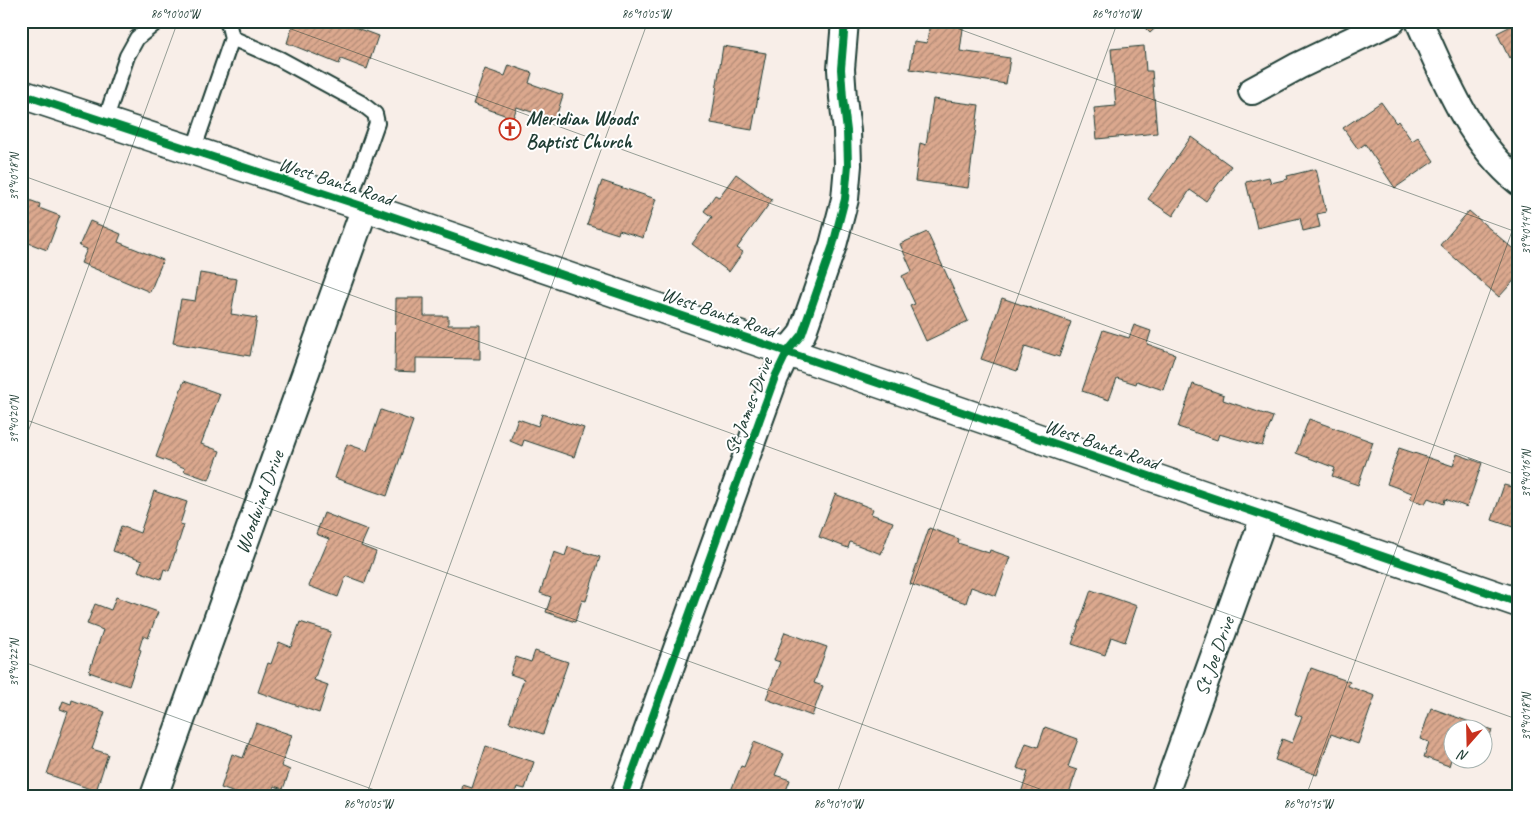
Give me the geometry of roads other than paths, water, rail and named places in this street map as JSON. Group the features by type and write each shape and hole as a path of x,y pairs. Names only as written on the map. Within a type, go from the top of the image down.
{"street":[{"name":"St James Drive","path":"624,796 774,378 787,352 802,334 833,245 845,199 848,165 841,69 845,21"},
{"path":"1252,91 1298,66 1392,21"},
{"path":"1419,21 1452,94 1469,124 1496,160 1519,182"},
{"name":"West Banta Road","path":"21,94 357,205 1519,603"},
{"name":"Woodwind Drive","path":"154,796 357,205"},
{"name":"St Joe Drive","path":"1164,796 1264,517"}],"lane":[{"path":"105,122 126,56 137,38 158,21"},
{"path":"193,151 232,38 226,21"},
{"path":"232,38 280,59 361,103 376,114 377,123 357,205"}],"place":[{"name":"Meridian Woods Baptist Church","path":"510,129"}]}
